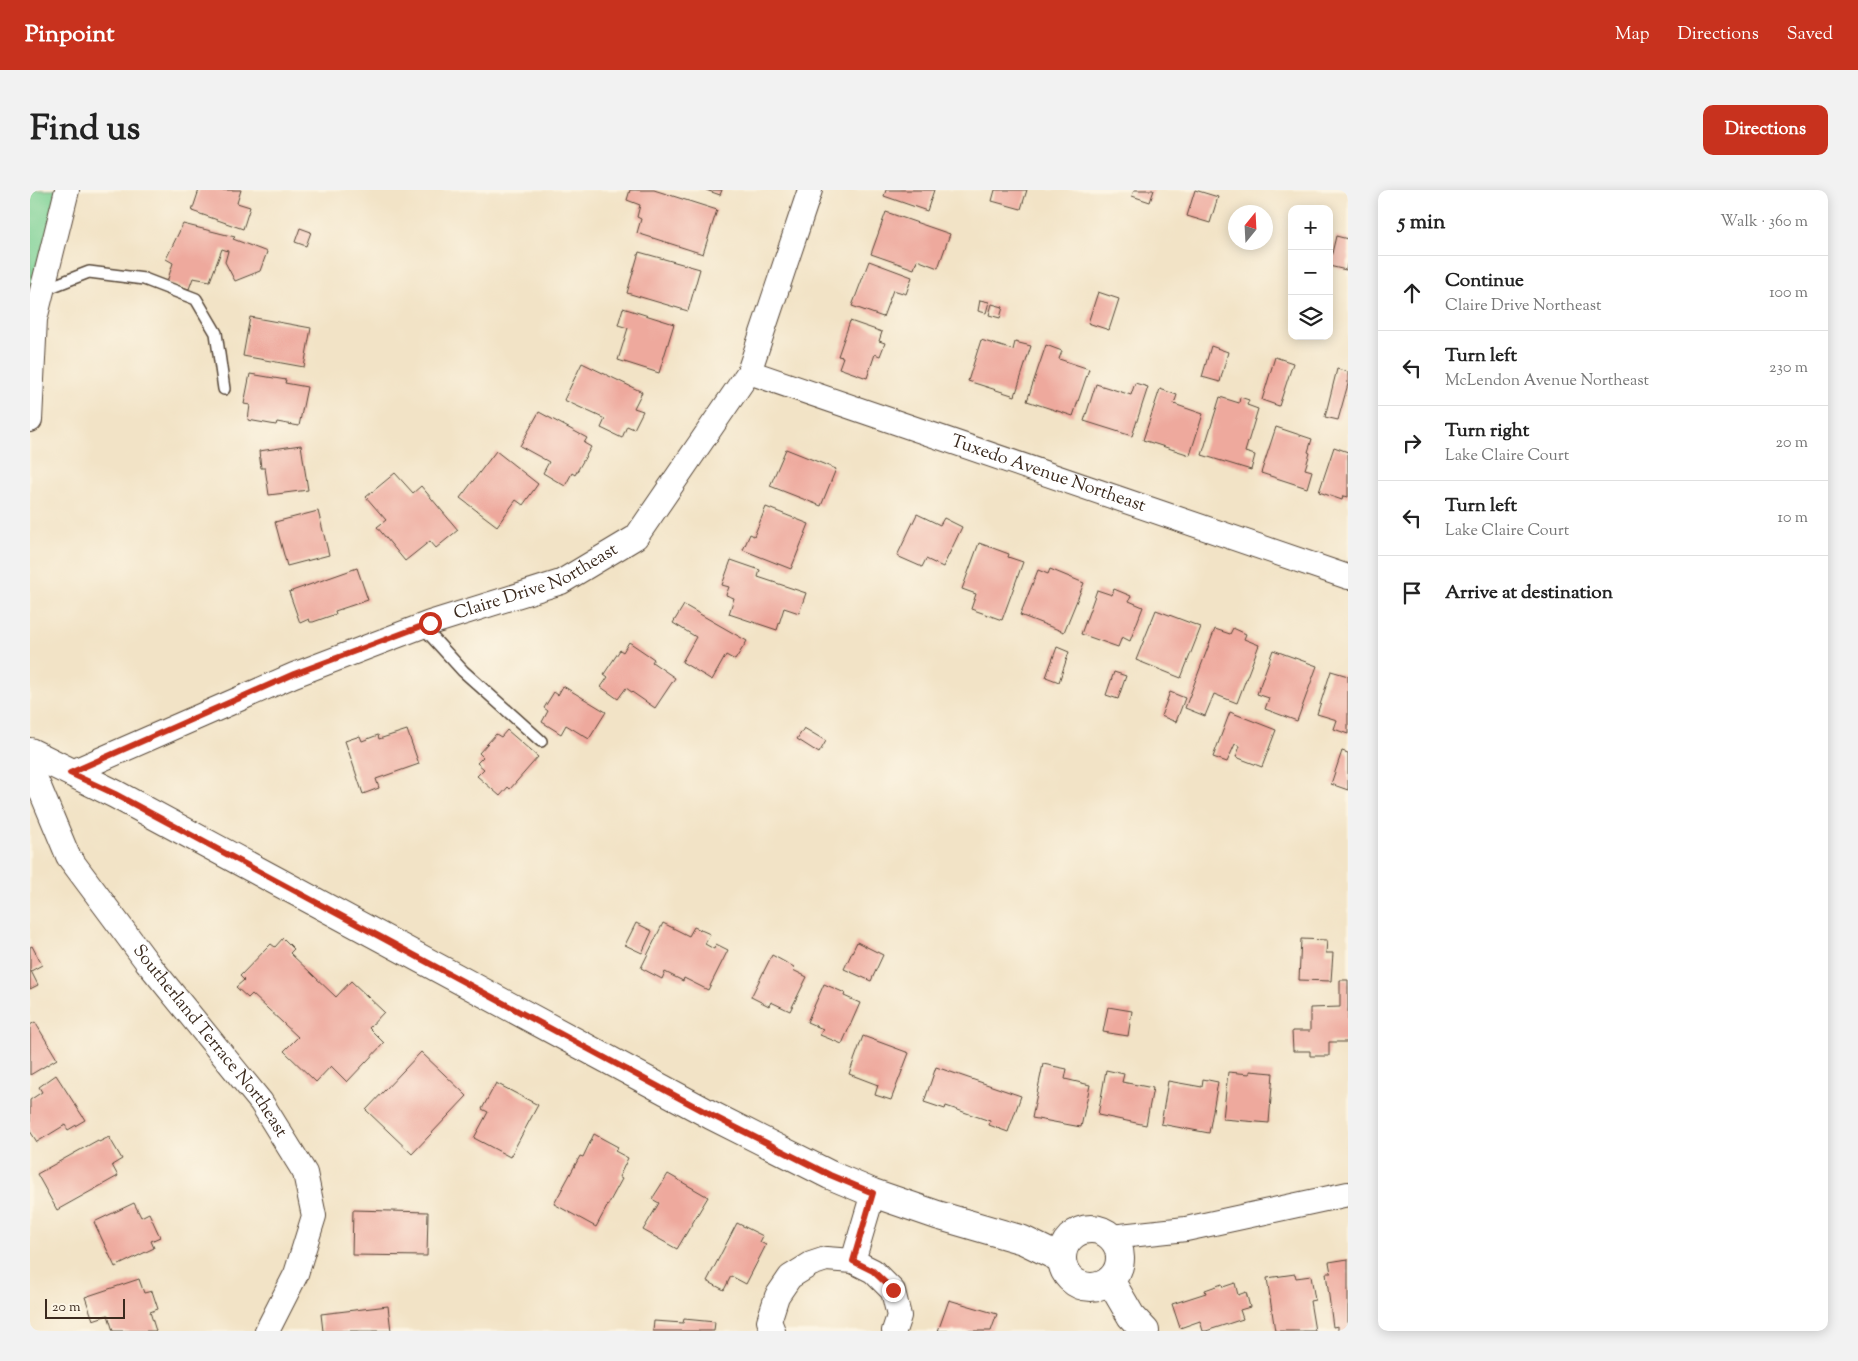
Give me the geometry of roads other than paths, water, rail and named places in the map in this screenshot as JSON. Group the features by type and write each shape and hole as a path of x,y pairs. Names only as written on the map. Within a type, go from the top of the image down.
{"street":[{"path":"30,420 35,319 67,190"},
{"name":"Claire Drive Northeast","path":"70,773 294,674 422,626 561,582 636,537 749,372 810,190"},
{"name":"Tuxedo Avenue Northeast","path":"749,372 1348,576"},
{"path":"30,752 115,794 711,1115 830,1175 873,1193 937,1215 1023,1240 1065,1248"},
{"name":"Southerland Terrace Northeast","path":"30,765 68,856 147,962 261,1102 304,1173 314,1216 296,1274 267,1331"},
{"path":"853,1261 873,1193"},
{"path":"1111,1237 1186,1228 1348,1194"},
{"path":"1091,1228 1103,1231 1111,1237 1118,1245 1120,1255 1119,1268 1098,1283 1078,1284 1069,1277 1064,1267 1065,1248 1080,1231 1091,1228"},
{"path":"773,1331 769,1321 777,1296 790,1277 811,1264 826,1259 853,1261 873,1271 893,1290 899,1316 894,1331"},
{"path":"1098,1283 1138,1323"}],"lane":[{"path":"43,290 89,272 144,279 196,300 216,333 224,389"},
{"path":"422,626 463,671 541,741"}]}
